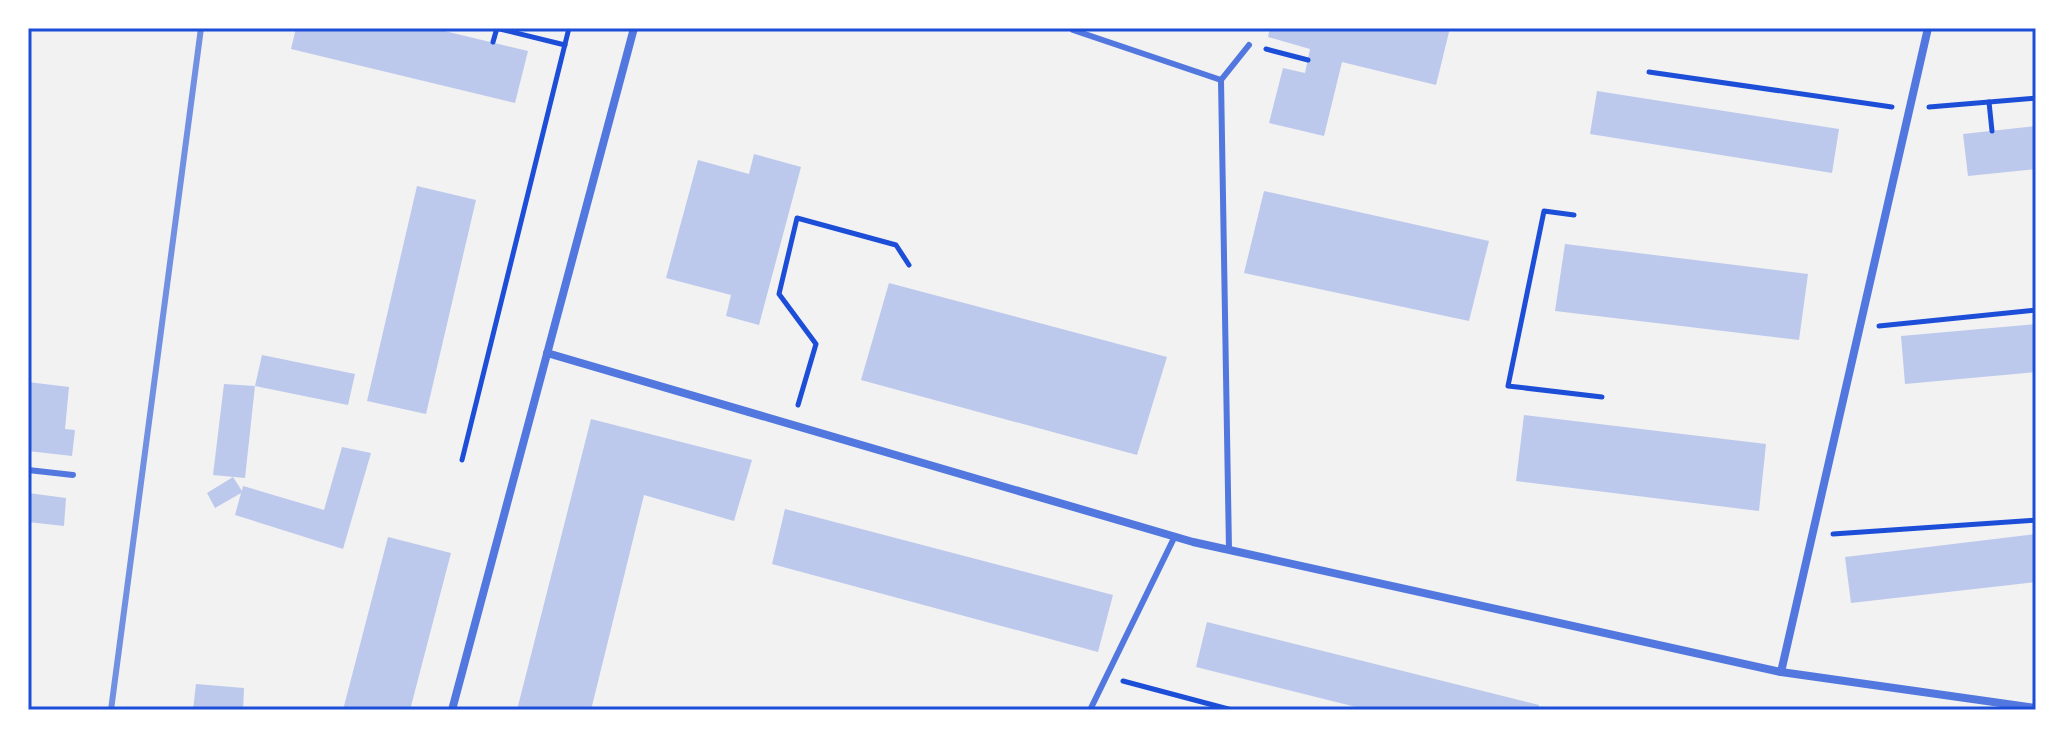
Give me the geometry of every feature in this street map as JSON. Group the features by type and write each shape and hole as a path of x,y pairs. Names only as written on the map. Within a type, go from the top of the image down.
{"street":[{"path":"452,710 634,28"},
{"path":"1781,672 1928,28"},
{"path":"547,353 1229,550 1781,672 2036,708"}],"lane":[{"path":"1073,30 1221,80"},
{"path":"1229,550 1221,80 1249,45"},
{"path":"28,470 73,475"},
{"path":"1090,710 1175,536"}],"path":[{"path":"493,42 496,28 565,45"},
{"path":"462,460 569,28"},
{"path":"1249,45 1308,60"},
{"path":"1649,72 1908,109 2036,98"},
{"path":"1989,102 1992,131"},
{"path":"1574,215 1544,211 1508,386 1602,397"},
{"path":"792,425 816,344 779,294 797,218 896,245 909,265"},
{"path":"1858,328 2036,310"},
{"path":"1812,536 2036,520"},
{"path":"1107,677 1232,710"}],"building":[{"path":"296,28 432,28 528,51 515,103 291,49"},
{"path":"1270,28 1450,28 1436,85 1342,62 1324,136 1269,123 1283,68 1305,73 1310,49 1268,37"},
{"path":"1597,91 1839,129 1832,173 1590,134"},
{"path":"2036,126 2036,169 1968,176 1963,134"},
{"path":"754,154 801,167 759,325 726,316 731,295 666,278 698,160 749,174"},
{"path":"417,186 476,200 426,414 367,401"},
{"path":"1264,191 1489,241 1469,321 1244,273"},
{"path":"1565,244 1808,274 1799,340 1555,311"},
{"path":"889,283 1167,357 1137,455 861,380"},
{"path":"2036,324 2036,372 1905,384 1901,336"},
{"path":"262,355 355,374 348,405 255,386"},
{"path":"28,382 69,387 65,429 75,430 72,456 28,451"},
{"path":"224,384 255,386 245,478 213,475"},
{"path":"1524,415 1766,444 1759,511 1516,481"},
{"path":"591,419 752,460 734,521 644,495 591,710 517,710"},
{"path":"342,447 371,453 343,549 235,515 241,493 215,508 207,493 233,477 242,491 243,486 324,510"},
{"path":"28,493 66,498 64,526 28,522"},
{"path":"785,509 1113,595 1098,652 772,564"},
{"path":"2036,534 2036,582 1851,603 1845,557"},
{"path":"388,537 451,553 410,710 343,710"},
{"path":"1207,622 1539,705 1538,710 1368,710 1196,667"},
{"path":"196,684 244,688 243,710 193,710"}],"railway":[{"path":"111,710 201,28"}]}
